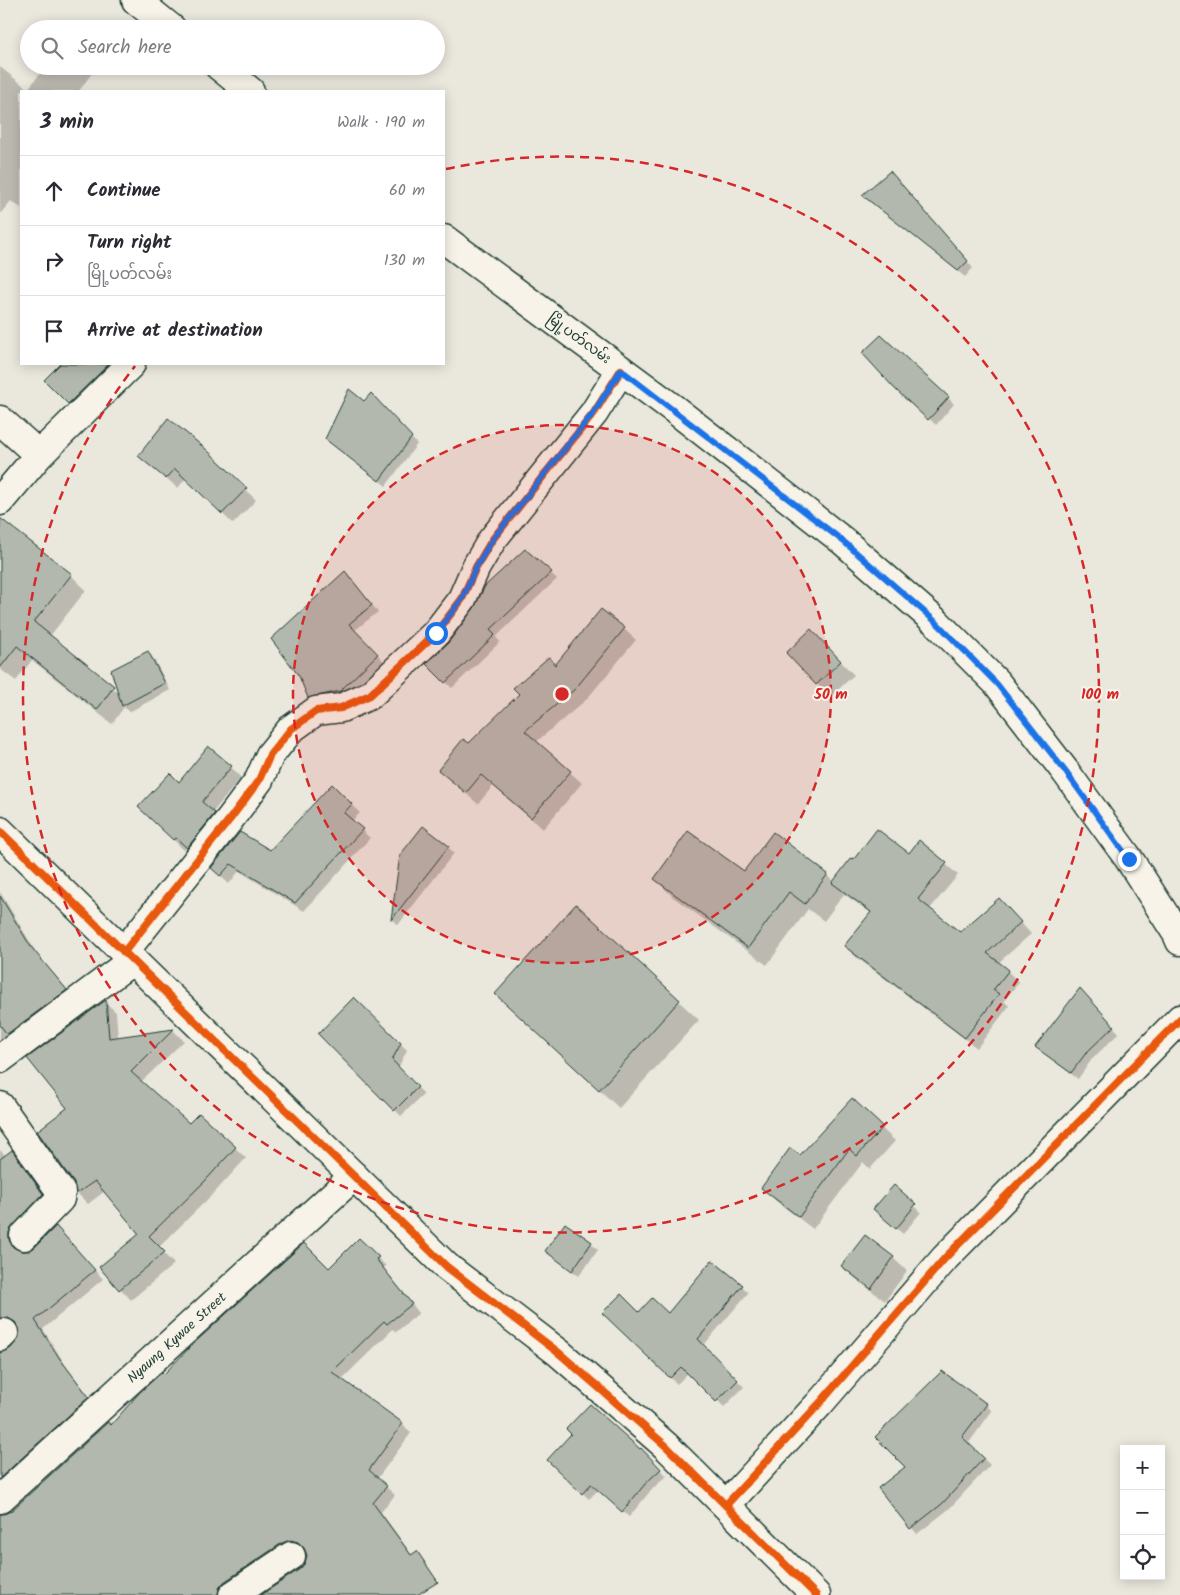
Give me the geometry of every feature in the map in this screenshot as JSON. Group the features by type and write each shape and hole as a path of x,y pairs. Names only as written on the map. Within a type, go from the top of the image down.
{"street":[{"path":"136,0 161,20"},
{"path":"230,75 249,90"},
{"name":"မြို့ပတ်လမ်း","path":"445,240 621,370 843,541 936,622 997,684 1065,771 1129,859 1180,941"},
{"path":"0,501 39,455 130,365"},
{"path":"0,1059 128,956 259,780 270,755 291,729 316,711 341,708 370,695 436,633 462,599 476,567 492,540 594,412 621,370"},
{"path":"0,420 39,455"},
{"path":"0,831 447,1267 559,1353 666,1446 816,1595"},
{"path":"726,1505 820,1403 945,1258 1180,1019"},
{"path":"0,1106 61,1192 60,1199 24,1236"},
{"name":"Nyaung Kywae Street","path":"0,1499 354,1176"},
{"path":"233,1595 291,1556"}],"building":[{"path":"890,171 968,261 958,271 862,195"},
{"path":"881,335 949,397 928,420 894,388 862,353"},
{"path":"59,365 108,365 68,404 44,380"},
{"path":"349,389 364,401 371,393 412,437 379,481 325,439"},
{"path":"168,418 207,450 247,488 222,514 175,469 166,479 138,456"},
{"path":"0,518 72,574 34,622 114,686 97,710 17,646 0,668"},
{"path":"525,549 552,572 490,630 495,635 445,683 426,664 448,643 474,608 485,586"},
{"path":"345,571 372,605 349,624 378,654 340,691 308,698 299,676 271,639"},
{"path":"601,609 625,628 575,689 525,731 571,771 531,818 481,775 466,793 438,770 463,739 469,743 519,694 513,688 549,657 555,665"},
{"path":"811,629 841,661 816,685 786,653"},
{"path":"148,651 165,683 122,706 111,670"},
{"path":"208,746 232,766 202,802 215,813 187,848 176,838 173,840 138,807 170,773 179,782"},
{"path":"332,784 352,804 344,813 363,829 295,903 231,864 220,876 211,868 240,832 270,850"},
{"path":"423,826 449,846 391,920 400,855"},
{"path":"877,829 909,853 919,840 947,863 918,899 960,932 999,898 1021,922 987,953 1009,970 993,990 999,994 965,1038 844,946 871,912 832,883 851,858 854,859"},
{"path":"688,831 744,871 773,832 828,874 805,904 789,892 748,948 654,879"},
{"path":"0,896 31,947 67,990 7,1034 0,1025"},
{"path":"576,904 680,1000 599,1090 495,994"},
{"path":"1080,988 1114,1026 1086,1053 1071,1073 1035,1047"},
{"path":"354,997 401,1043 392,1060 418,1087 394,1111 318,1034"},
{"path":"106,1000 109,1038 174,1029 131,1072 189,1123 199,1113 236,1147 205,1181 149,1236 165,1252 119,1290 99,1267 139,1234 95,1181 76,1194 74,1183 37,1131 67,1108 27,1058"},
{"path":"852,1098 883,1127 857,1156 849,1149 799,1217 761,1188 790,1148 800,1155"},
{"path":"12,1150 43,1194 9,1232 9,1240 13,1247 21,1251 29,1251 56,1226 95,1270 35,1320 60,1359 89,1397 0,1478 0,1352 11,1348 19,1337 19,1328 15,1322 8,1318 0,1318 0,1159"},
{"path":"894,1185 916,1204 896,1229 873,1209"},
{"path":"565,1223 592,1242 572,1271 545,1251"},
{"path":"865,1235 894,1257 871,1289 841,1266"},
{"path":"359,1238 379,1257 376,1259 412,1304 387,1324 384,1321 332,1372 403,1423 369,1470 387,1486 373,1503 411,1555 417,1551 438,1582 417,1595 261,1595 300,1569 305,1563 307,1555 304,1548 298,1542 290,1540 282,1543 224,1582 219,1588 218,1595 0,1595 0,1514 11,1511 108,1422 111,1425 140,1392 162,1372 164,1374 192,1345 304,1243 329,1268"},
{"path":"712,1260 743,1285 698,1339 738,1380 716,1402 681,1367 670,1378 602,1313 621,1294 639,1312 652,1298 668,1313"},
{"path":"942,1371 987,1404 962,1437 984,1458 942,1504 910,1529 878,1488 905,1467 875,1437"},
{"path":"590,1404 641,1448 661,1469 646,1483 622,1512 591,1484 582,1494 547,1460 571,1434 566,1429"}],"cycle path":[{"path":"124,952 230,819 259,780 270,755 291,729 316,711 341,708 370,695 436,633 462,599 476,567 492,540 594,413 621,370"},
{"path":"0,831 447,1267 559,1353 666,1446 816,1595"},
{"path":"726,1505 820,1403 945,1258 1180,1019"}],"route":[{"path":"436,633 462,599 476,567 492,540 594,412 621,370 843,541 936,622 997,684 1065,771 1129,859"}]}
